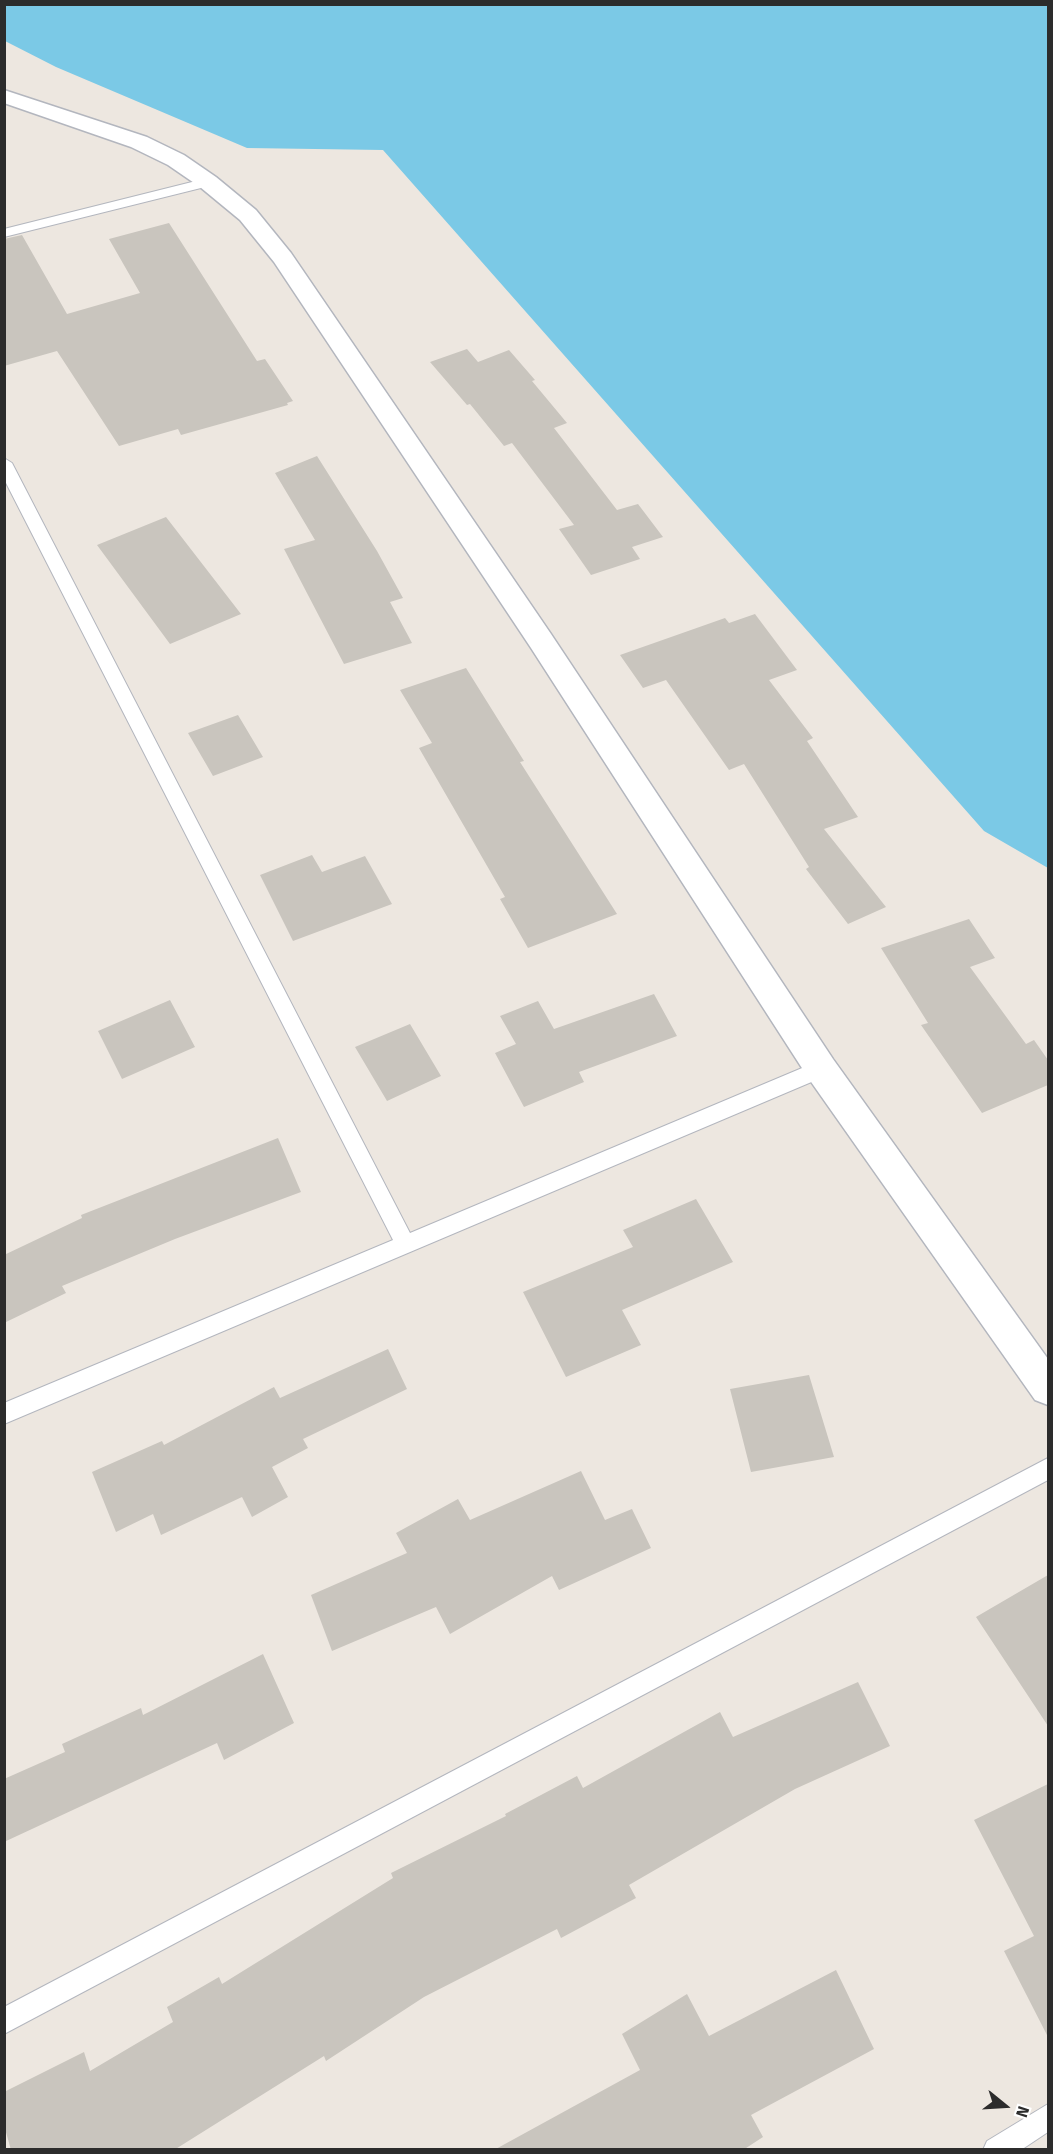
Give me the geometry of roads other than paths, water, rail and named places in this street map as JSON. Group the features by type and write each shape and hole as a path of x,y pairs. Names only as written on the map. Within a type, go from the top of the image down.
{"street":[{"path":"4,96 138,142 176,160 208,182 248,215 283,258 541,641 821,1069 1048,1388"}],"lane":[{"path":"4,233 208,182"},
{"path":"4,464 406,1245"},
{"path":"4,1414 821,1069"},
{"path":"4,2020 1048,1469"},
{"path":"996,2150 1048,2117"}],"water":[{"path":"4,5 1048,5 1048,868 984,831 383,150 247,148 56,67 5,41"}]}
